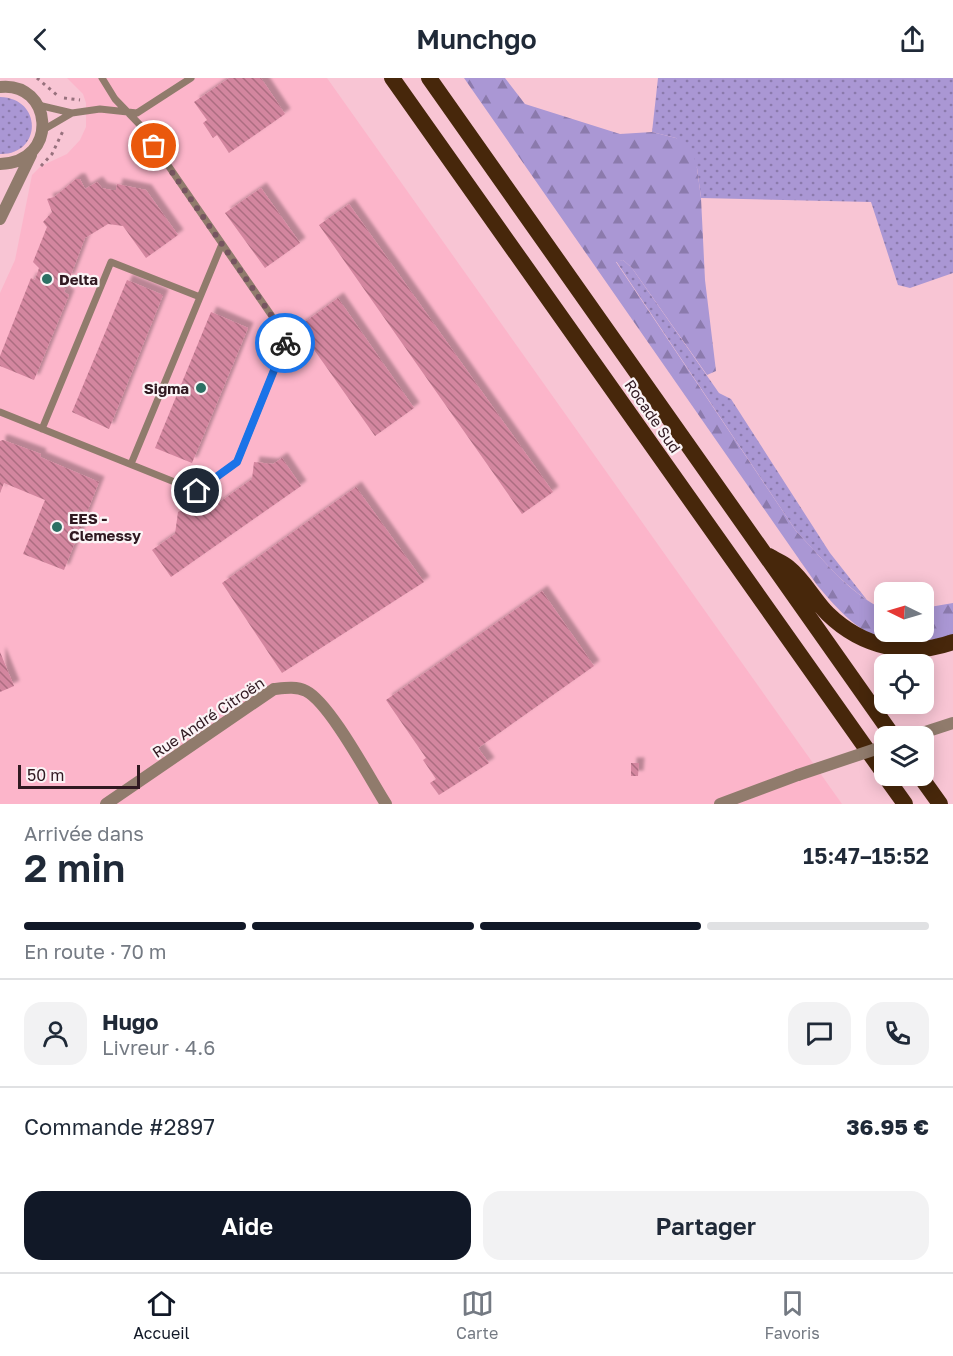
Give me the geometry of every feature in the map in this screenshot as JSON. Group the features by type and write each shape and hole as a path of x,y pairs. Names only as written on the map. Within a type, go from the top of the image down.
{"highway":[{"name":"Rocade Sud","path":"392,78 874,759"},
{"name":"Rocade Sud","path":"429,78 886,726"},
{"path":"763,552 789,568 829,615 867,641 895,649 913,649 953,642"},
{"name":"Rocade Sud","path":"893,786 905,804"},
{"path":"927,786 940,804"}],"street":[{"path":"0,213 43,130 43,117 38,105 16,78"},
{"path":"0,87 17,88 29,95"},
{"path":"0,164 24,159 33,151"},
{"name":"Rue André Citroën","path":"106,804 274,689 291,687 306,691 319,703 339,729 386,804"},
{"path":"720,804 874,750"}],"lane":[{"path":"0,412 197,491 237,462 287,338 141,126 115,99 102,78"},
{"path":"43,130 72,113 100,108 128,112 145,110 191,78"},
{"path":"38,105 72,113"},
{"path":"131,464 222,244"},
{"path":"42,429 111,262 200,297"}],"shaded area":[{"path":"67,78 327,78 842,804 0,804 0,293 15,260 32,175 41,166 67,154 80,140 86,127 86,103 83,94"}],"green space":[{"path":"464,78 505,78 525,104 620,134 652,132 676,138 692,150 701,198 705,280 716,371 707,375 632,268 623,260 616,262 796,531 848,585 874,604 874,635 847,617 817,585"},
{"path":"658,78 953,78 953,273 910,288 898,285 871,202 701,198 697,168 676,138 652,132"},
{"path":"0,97 14,100 24,106 30,116 32,126 30,137 24,146 14,152 0,154"},
{"path":"623,260 632,268 719,393 731,399 830,553 867,600 838,576 796,531 616,261"},
{"path":"953,603 953,635 934,639 934,606"}],"building":[{"path":"229,78 261,78 285,114 229,153 217,135 213,138 203,123 207,120 194,102"},
{"name":"Delta","path":"76,179 80,179 85,189 97,182 102,188 111,190 116,190 117,184 146,190 178,235 146,258 123,226 108,224 85,238 69,280 61,277 58,283 66,287 64,292 69,295 34,380 0,366 0,356 31,278 35,280 39,268 33,262 47,227 43,222 52,212 47,199 54,197"},
{"path":"261,188 300,243 265,268 225,213"},
{"path":"349,204 553,492 522,514 319,225"},
{"path":"127,280 163,295 109,429 72,412"},
{"path":"338,298 414,408 375,436 298,327"},
{"name":"Sigma","path":"211,312 248,328 192,463 155,448"},
{"name":"EES - Clemessy","path":"3,440 41,454 40,457 99,482 64,570 23,554 45,500 4,483 0,493 0,441"},
{"name":"EES - Clemessy","path":"282,458 301,486 171,577 152,550 175,534 178,512 182,510 203,514 252,479 254,462 273,464"},
{"path":"356,487 424,582 282,673 222,583"},
{"path":"542,591 594,666 478,748 489,763 439,795 430,783 436,779 423,760 426,758 386,700"},
{"path":"0,652 14,686 0,692"},
{"path":"631,763 639,763 638,776 631,776"}],"way so far":[{"path":"154,146 287,338 285,343"}],"place":[{"name":"Delta","path":"47,279"},
{"name":"Sigma","path":"201,388"},
{"name":"EES - Clemessy","path":"57,527"}],"route":[{"path":"197,491 237,462 285,343"}]}
